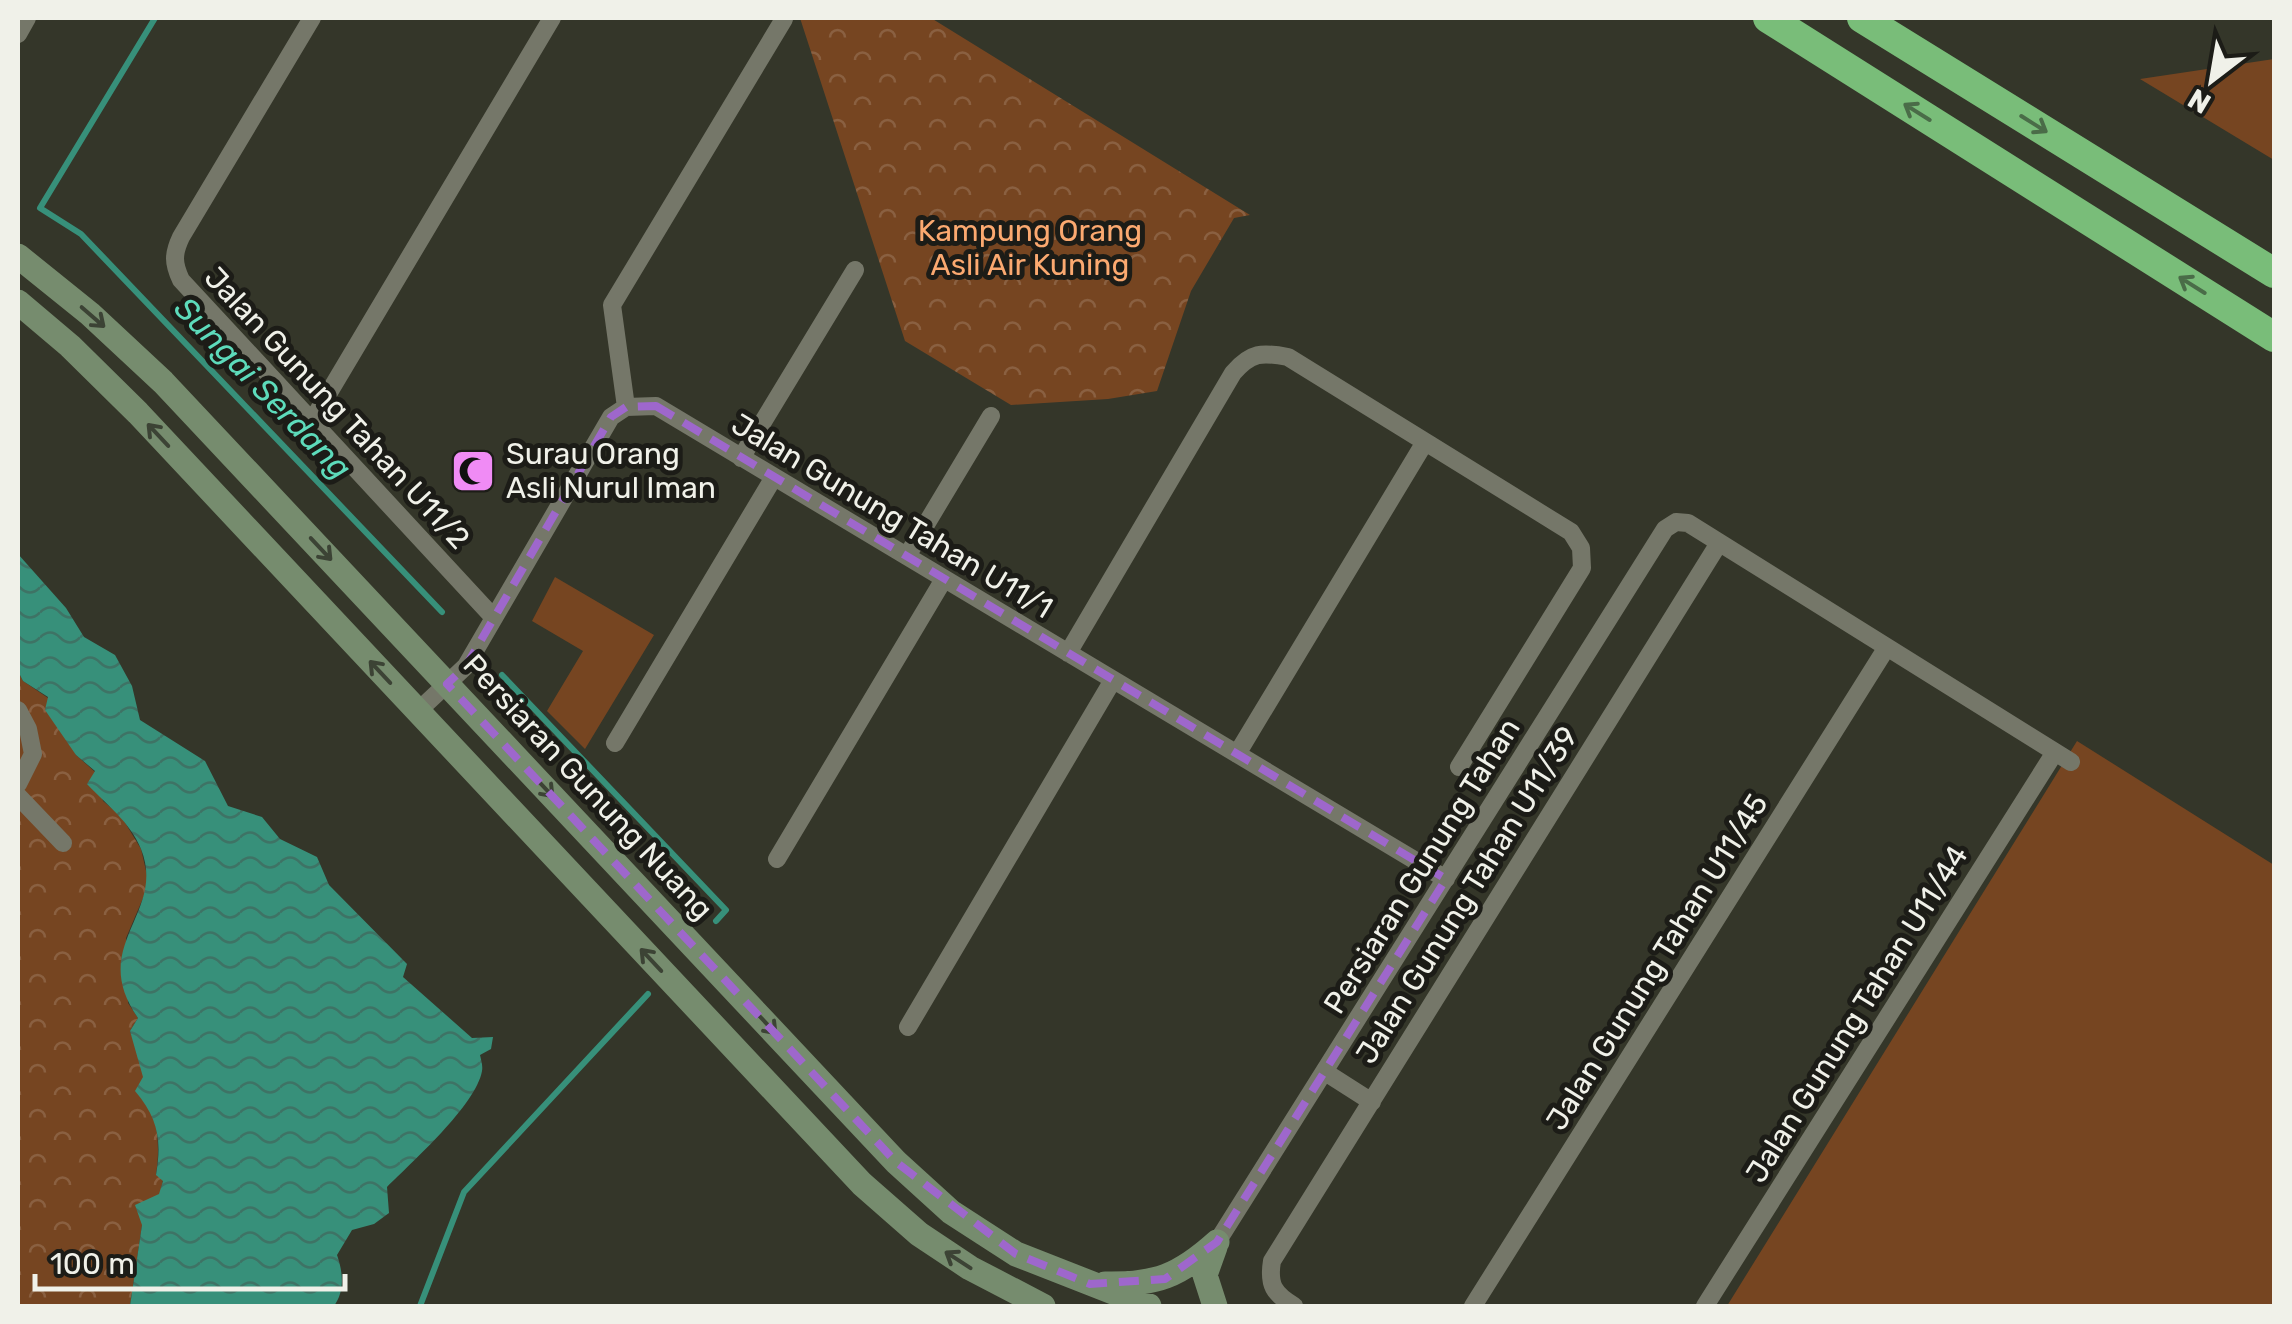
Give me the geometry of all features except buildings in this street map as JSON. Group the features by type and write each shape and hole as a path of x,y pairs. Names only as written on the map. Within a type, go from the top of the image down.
{"highway":[{"path":"1768,18 2274,337"},
{"path":"1862,18 2274,272"}],"street":[{"path":"18,34 27,18"},
{"name":"Jalan Gunung Tahan U11/2","path":"312,18 174,253 181,280 494,618"},
{"path":"312,421 552,18"},
{"path":"417,712 466,666 611,417 626,407 612,306 784,19"},
{"name":"Persiaran Gunung Nuang","path":"18,256 90,314 163,382 896,1162 951,1212 1016,1254 1149,1306"},
{"path":"741,458 855,270"},
{"path":"18,302 138,412 862,1184 919,1234 970,1268 1043,1306"},
{"path":"1068,653 1233,372 1246,358 1268,353 1288,357 1571,532 1581,548 1582,568 1459,767"},
{"name":"Jalan Gunung Tahan U11/1","path":"626,407 656,406 1446,879"},
{"path":"906,556 991,416"},
{"path":"1237,754 1425,442"},
{"path":"615,744 774,477"},
{"name":"Persiaran Gunung Tahan","path":"1217,1242 1665,529 1676,522 1688,524 1719,543"},
{"path":"1719,543 1887,648"},
{"name":"Jalan Gunung Tahan U11/39","path":"1294,1306 1276,1295 1269,1279 1272,1261 1719,543"},
{"path":"777,859 944,579"},
{"name":"Jalan Gunung Tahan U11/44","path":"1705,1306 2063,757 1887,648"},
{"name":"Jalan Gunung Tahan U11/45","path":"1474,1306 1887,648"},
{"path":"908,1026 1113,680"},
{"path":"18,710 28,729 33,754 18,784"},
{"path":"18,796 63,842"},
{"path":"1325,1072 1372,1102"},
{"path":"1090,1284 1134,1284 1164,1278 1192,1264 1217,1242"},
{"path":"1215,1306 1206,1275 1217,1242"}],"highlighted area":[{"path":"656,406 1446,879 1217,1242 1165,1279 1090,1284 1016,1254 896,1162 447,684 466,666 611,417 626,407"}],"green space":[{"name":"Kampung Orang Asli Air Kuning","path":"800,18 931,18 1250,215 1234,218 1191,291 1157,391 1108,399 1011,405 905,341"},
{"path":"2274,59 2274,160 2140,79"},
{"path":"555,577 654,635 585,749 547,711 583,651 532,621"},
{"path":"18,671 23,681 48,698 76,755 95,772 103,801 121,816 141,849 149,884 126,938 128,1003 138,1018 130,1031 152,1101 158,1138 156,1174 163,1180 160,1194 142,1225 130,1306 18,1306"},
{"path":"2077,741 2274,865 2274,1306 1727,1306"}],"water":[{"path":"18,554 66,608 84,637 115,655 132,686 140,720 205,761 228,806 262,817 280,839 317,857 329,885 407,964 403,977 472,1038 493,1037 491,1049 480,1055 482,1071 468,1100 387,1187 389,1213 374,1224 352,1230 337,1255 342,1281 334,1306 130,1306 142,1225 135,1205 159,1194 163,1181 156,1175 158,1140 153,1120 135,1091 143,1077 130,1031 138,1018 125,992 121,970 123,950 144,893 146,872 141,849 131,830 87,784 95,771 76,755 45,710 48,697 23,681 18,671"}],"waterway":[{"name":"Sungai Serdang","path":"155,18 40,208 81,234 442,612"},
{"name":"Sungai Serdang","path":"502,675 726,910 716,921"},
{"name":"Sungai Serdang","path":"420,1306 464,1192 648,994"}],"place":[{"name":"Surau Orang Asli Nurul Iman","path":"473,471"}]}
